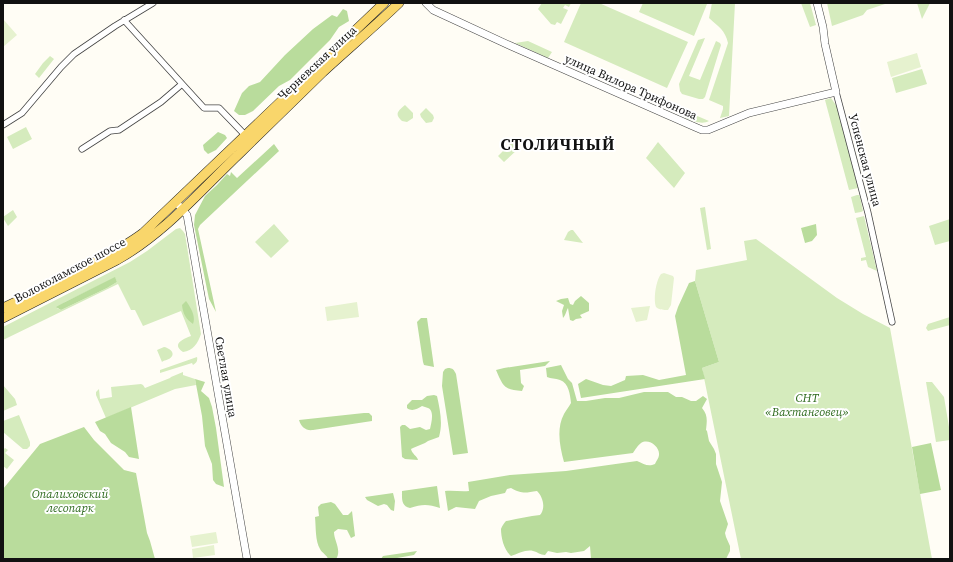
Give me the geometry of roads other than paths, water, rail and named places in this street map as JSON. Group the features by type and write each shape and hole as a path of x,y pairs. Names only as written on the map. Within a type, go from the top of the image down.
{"main road":[{"name":"Черневская улица","path":"249,138 384,3"},
{"name":"Черневская улица","path":"249,138 399,3"},
{"name":"Волоколамское шоссе","path":"3,308 43,289 124,246 143,233 249,138"},
{"name":"Волоколамское шоссе","path":"3,318 129,254 149,240 183,210 249,138"}],"street":[{"path":"3,125 22,113 74,54 124,20 153,3"},
{"name":"улица Вилора Трифонова","path":"426,3 433,10 511,46 702,130 708,130 749,113 836,92"},
{"name":"Успенская улица","path":"817,3 836,92 866,206 892,322"},
{"path":"124,20 204,108 219,108 249,138"},
{"path":"82,149 110,131 119,130 161,102 182,84"},
{"name":"Светлая улица","path":"176,202 187,215 247,559"}],"district":[{"name":"СТОЛИЧНЫЙ","path":"558,144"}],"park label":[{"name":"СНТ «Вахтанговец»","path":"807,405"},
{"name":"Опалиховский лесопарк","path":"70,501"}]}
